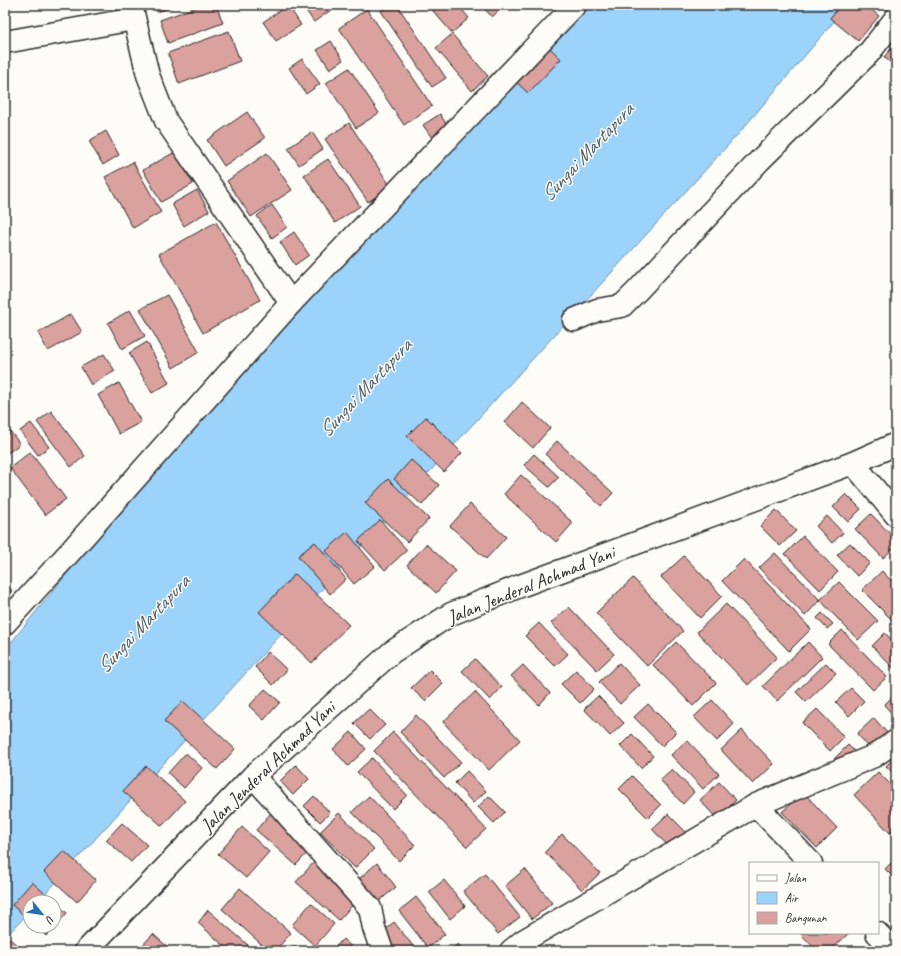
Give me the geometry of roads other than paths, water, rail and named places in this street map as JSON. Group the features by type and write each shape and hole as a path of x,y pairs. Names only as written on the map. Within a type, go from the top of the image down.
{"main road":[{"path":"5,623 291,303 575,5"},
{"path":"5,42 132,12 148,75 166,121 291,303"},
{"path":"574,320 597,310 622,306 760,160 868,54 896,18"},
{"name":"Jalan Jenderal Achmad Yani","path":"86,951 253,776 392,652 451,614 528,583 853,463 896,444"},
{"path":"853,463 896,515"},
{"path":"511,951 523,941 756,805 874,756 896,741"},
{"path":"253,776 370,908 374,928 382,951"},
{"path":"756,805 810,862"},
{"path":"878,934 894,951"}],"water":[{"name":"Sungai Martapura","path":"576,5 848,5 740,132 45,894 22,894 22,920 5,938 5,650 252,345"}]}
